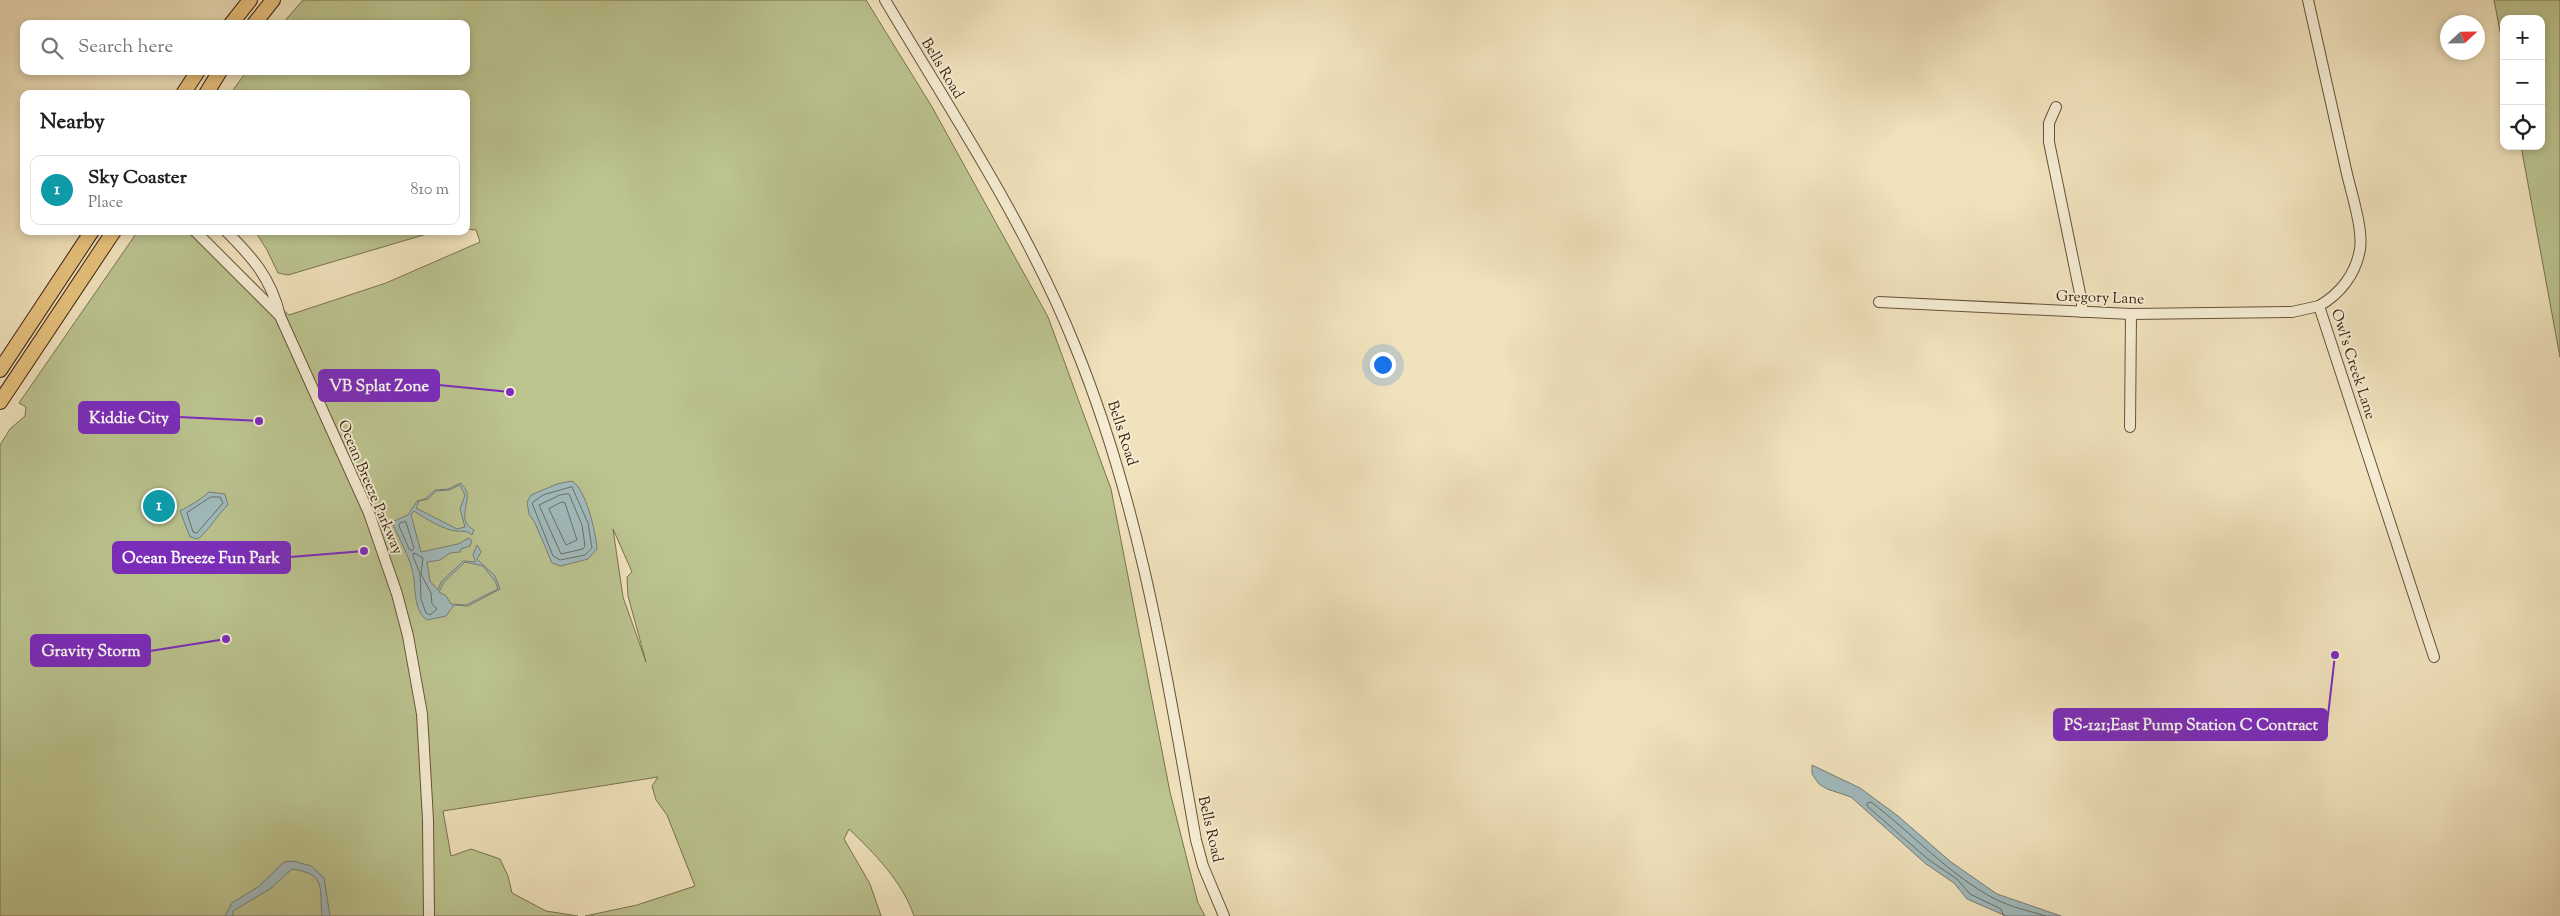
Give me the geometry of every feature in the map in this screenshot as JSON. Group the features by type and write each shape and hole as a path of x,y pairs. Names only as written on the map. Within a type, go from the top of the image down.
{"main road":[{"path":"234,20 250,0"},
{"path":"257,20 273,0"},
{"path":"186,90 195,75"},
{"path":"208,90 218,75"},
{"path":"0,370 89,235"},
{"path":"0,402 111,235"}],"street":[{"name":"Bells Road","path":"885,0 1026,238 1071,337 1096,402 1129,503 1144,561 1196,840 1203,866 1224,916"},
{"name":"Owl's Creek Lane","path":"2308,0 2355,210 2360,248 2356,262 2344,285 2336,294 2319,306 2434,657"},
{"path":"2056,107 2048,123 2049,142 2082,303 2082,312"},
{"name":"Ocean Breeze Parkway","path":"199,235 280,316"},
{"name":"Ocean Breeze Parkway","path":"230,235 249,254 267,278 276,297 280,316 369,513 398,594 408,636 422,714 427,800 429,916"},
{"name":"Gregory Lane","path":"1879,302 2132,314 2292,312 2319,306"},
{"path":"2130,427 2132,314"}],"green space":[{"path":"303,0 866,0 932,107 1048,317 1111,489 1170,792 1198,903 1205,916 914,916 909,903 887,869 849,829 844,839 870,884 881,916 585,916 637,905 695,886 667,815 656,800 652,786 658,777 443,811 451,856 471,849 500,859 508,876 512,893 546,911 578,916 0,916 0,445 10,429 25,416 26,407 19,403 135,235 194,235 289,315 386,283 480,242 476,230 470,229 470,90 233,90 244,75 470,75 470,20 286,20","holes":["613,529 632,572 627,577 628,596 646,662 623,597"]},
{"path":"2494,0 2560,0 2560,357 2522,150 2545,150 2545,15 2500,15 2500,31"},
{"path":"258,235 423,235 288,275 278,273"}],"water":[{"path":"572,481 582,493 586,502 595,533 597,549 588,559 561,566 552,563 535,523 529,514 527,502 531,495 557,484"},
{"path":"461,483 466,490 465,518 469,526 474,530 472,535 440,526 414,511 411,515 421,552 458,544 469,538 472,541 470,546 461,549 460,552 450,553 440,560 427,562 430,581 438,590 441,582 463,561 476,562 473,555 477,545 481,552 477,559 495,576 500,589 468,606 454,605 446,616 427,620 419,611 411,566 392,522 408,515 417,501 425,499 435,490 448,489","holes":["460,485 465,495 460,509 465,527 457,529 416,508 419,501 428,499 436,491 449,490","465,562 483,566 495,581 498,589 466,605 451,604 446,596 439,592 444,582"]},
{"path":"209,492 225,494 228,505 198,539 190,537 180,511"},
{"path":"1812,765 1860,788 1898,816 1951,862 1997,894 2061,916 2006,916 1967,899 1954,883 1926,864 1851,797 1827,789 1819,784 1812,774"},
{"path":"293,861 311,866 324,878 330,916 322,916 320,890 316,879 303,871 292,869 270,889 233,911 233,916 225,916 232,903 258,887 284,862"}],"place":[{"name":"VB Splat Zone","path":"510,392"},
{"name":"Kiddie City","path":"259,421"},
{"name":"Sky Coaster","path":"159,506"},
{"name":"Ocean Breeze Fun Park","path":"364,551"},
{"name":"Gravity Storm","path":"226,639"},
{"name":"PS-121;East Pump Station C Contract","path":"2335,655"}]}
